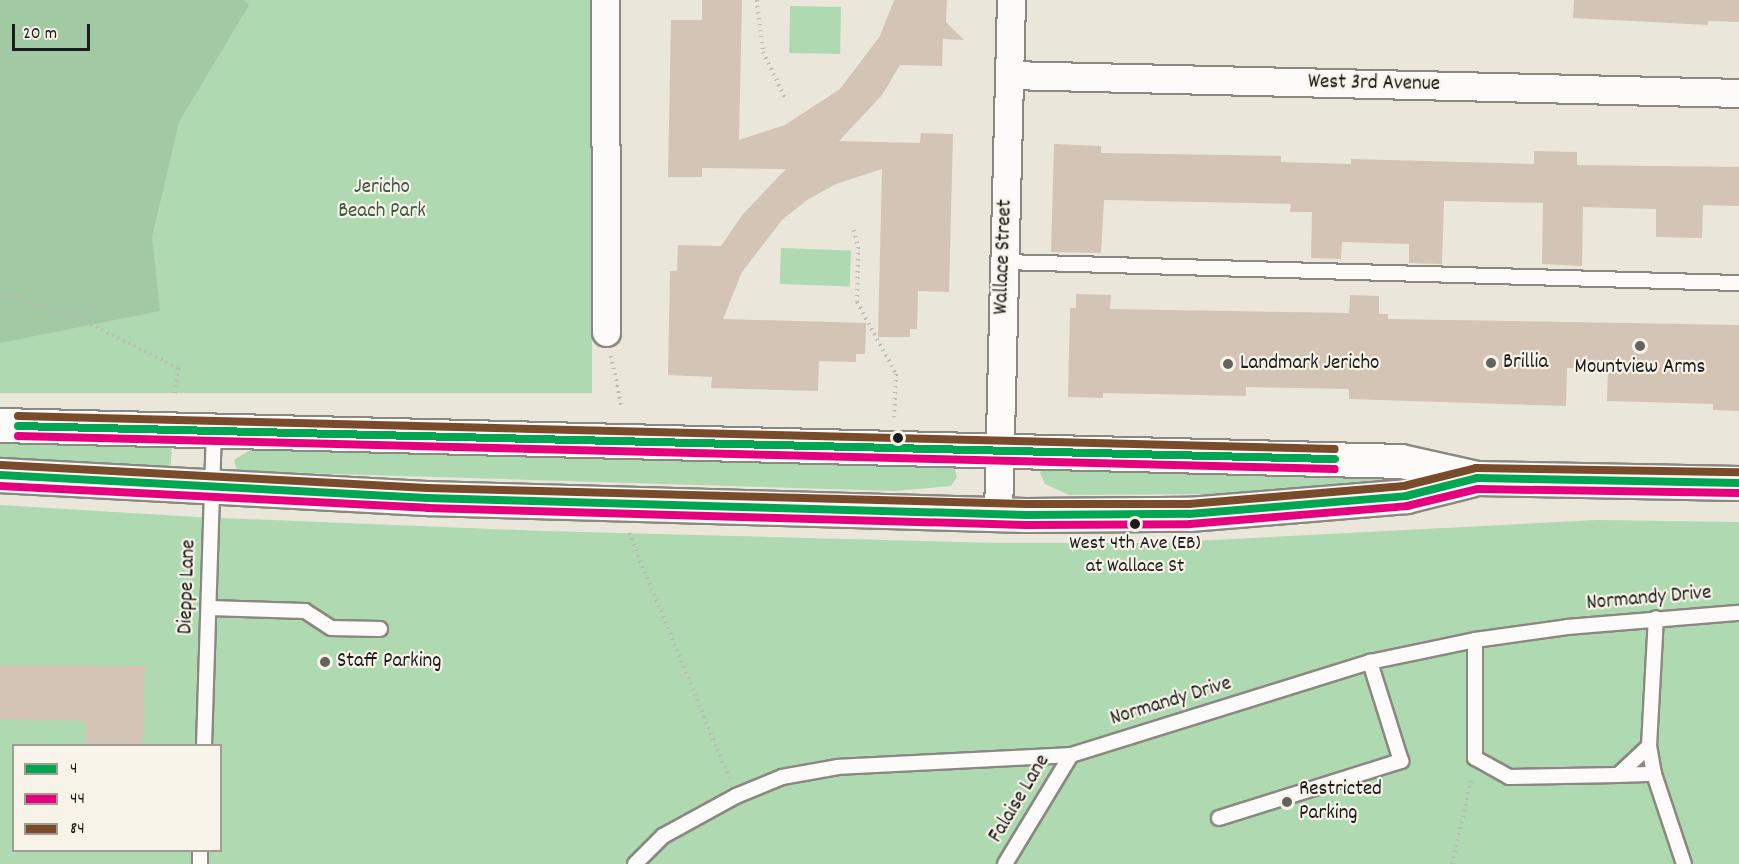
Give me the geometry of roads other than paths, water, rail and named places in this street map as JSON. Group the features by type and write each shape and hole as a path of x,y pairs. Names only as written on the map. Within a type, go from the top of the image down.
{"main road":[{"path":"0,425 1401,461 1477,478 1739,483"},
{"path":"0,475 213,489 998,514 1189,514 1406,496 1477,478"}],"street":[{"path":"605,0 606,332"},
{"name":"Wallace Street","path":"998,514 1011,0"},
{"name":"West 3rd Avenue","path":"1009,75 1739,93"}],"lane":[{"path":"1004,262 1739,283"},
{"name":"Dieppe Lane","path":"204,744 214,430"},
{"path":"209,608 305,611 331,628 380,629"},
{"name":"Normandy Drive","path":"635,864 663,836 736,796 782,777 838,767 1071,755 1370,662 1474,640 1656,618 1739,613"},
{"path":"1656,618 1649,746 1654,774 1684,864"},
{"path":"1474,640 1475,758 1509,777 1654,774"},
{"path":"1219,818 1401,761 1370,662"},
{"path":"1618,775 1649,746"},
{"name":"Falaise Lane","path":"1005,864 1071,755"}],"place":[{"name":"Mountview Arms","path":"1640,346"},
{"name":"Brillia","path":"1491,363"},
{"name":"Landmark Jericho","path":"1228,364"},
{"name":"West 4th Ave (EB) at Wallace St","path":"1135,524"},
{"name":"Staff Parking","path":"325,662"},
{"name":"Restricted Parking","path":"1287,802"}],"park label":[{"name":"Jericho Beach Park","path":"382,200"}]}
